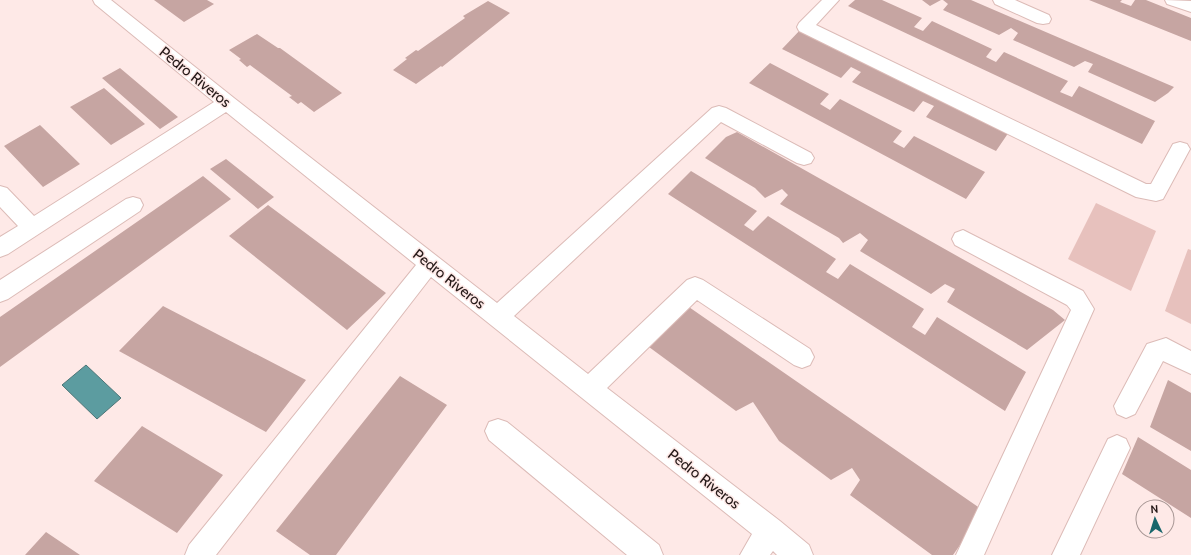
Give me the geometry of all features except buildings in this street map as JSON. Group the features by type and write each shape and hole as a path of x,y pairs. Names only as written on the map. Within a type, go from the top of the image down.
{"street":[{"name":"Pedro Riveros","path":"101,0 227,103 429,264 799,555"},
{"path":"831,0 805,28 885,65 1143,191 1156,193 1180,149"},
{"path":"1001,0 1043,19"},
{"path":"1173,0 1191,7"},
{"path":"0,248 227,103"},
{"path":"497,317 719,113 804,158"},
{"path":"0,194 32,227"},
{"path":"0,292 133,205"},
{"path":"964,239 1075,298 1083,309 970,555"},
{"path":"199,555 429,264"},
{"path":"589,389 695,287 802,357"},
{"path":"1126,406 1155,352 1166,349 1191,363"},
{"path":"498,430 649,555"},
{"path":"1066,555 1117,448"},
{"path":"754,555 770,531"}],"shaded area":[{"path":"1096,203 1156,231 1131,291 1068,259"},
{"path":"1188,249 1191,250 1191,324 1165,311"}],"water":[{"path":"86,365 121,398 97,419 62,385"}]}
